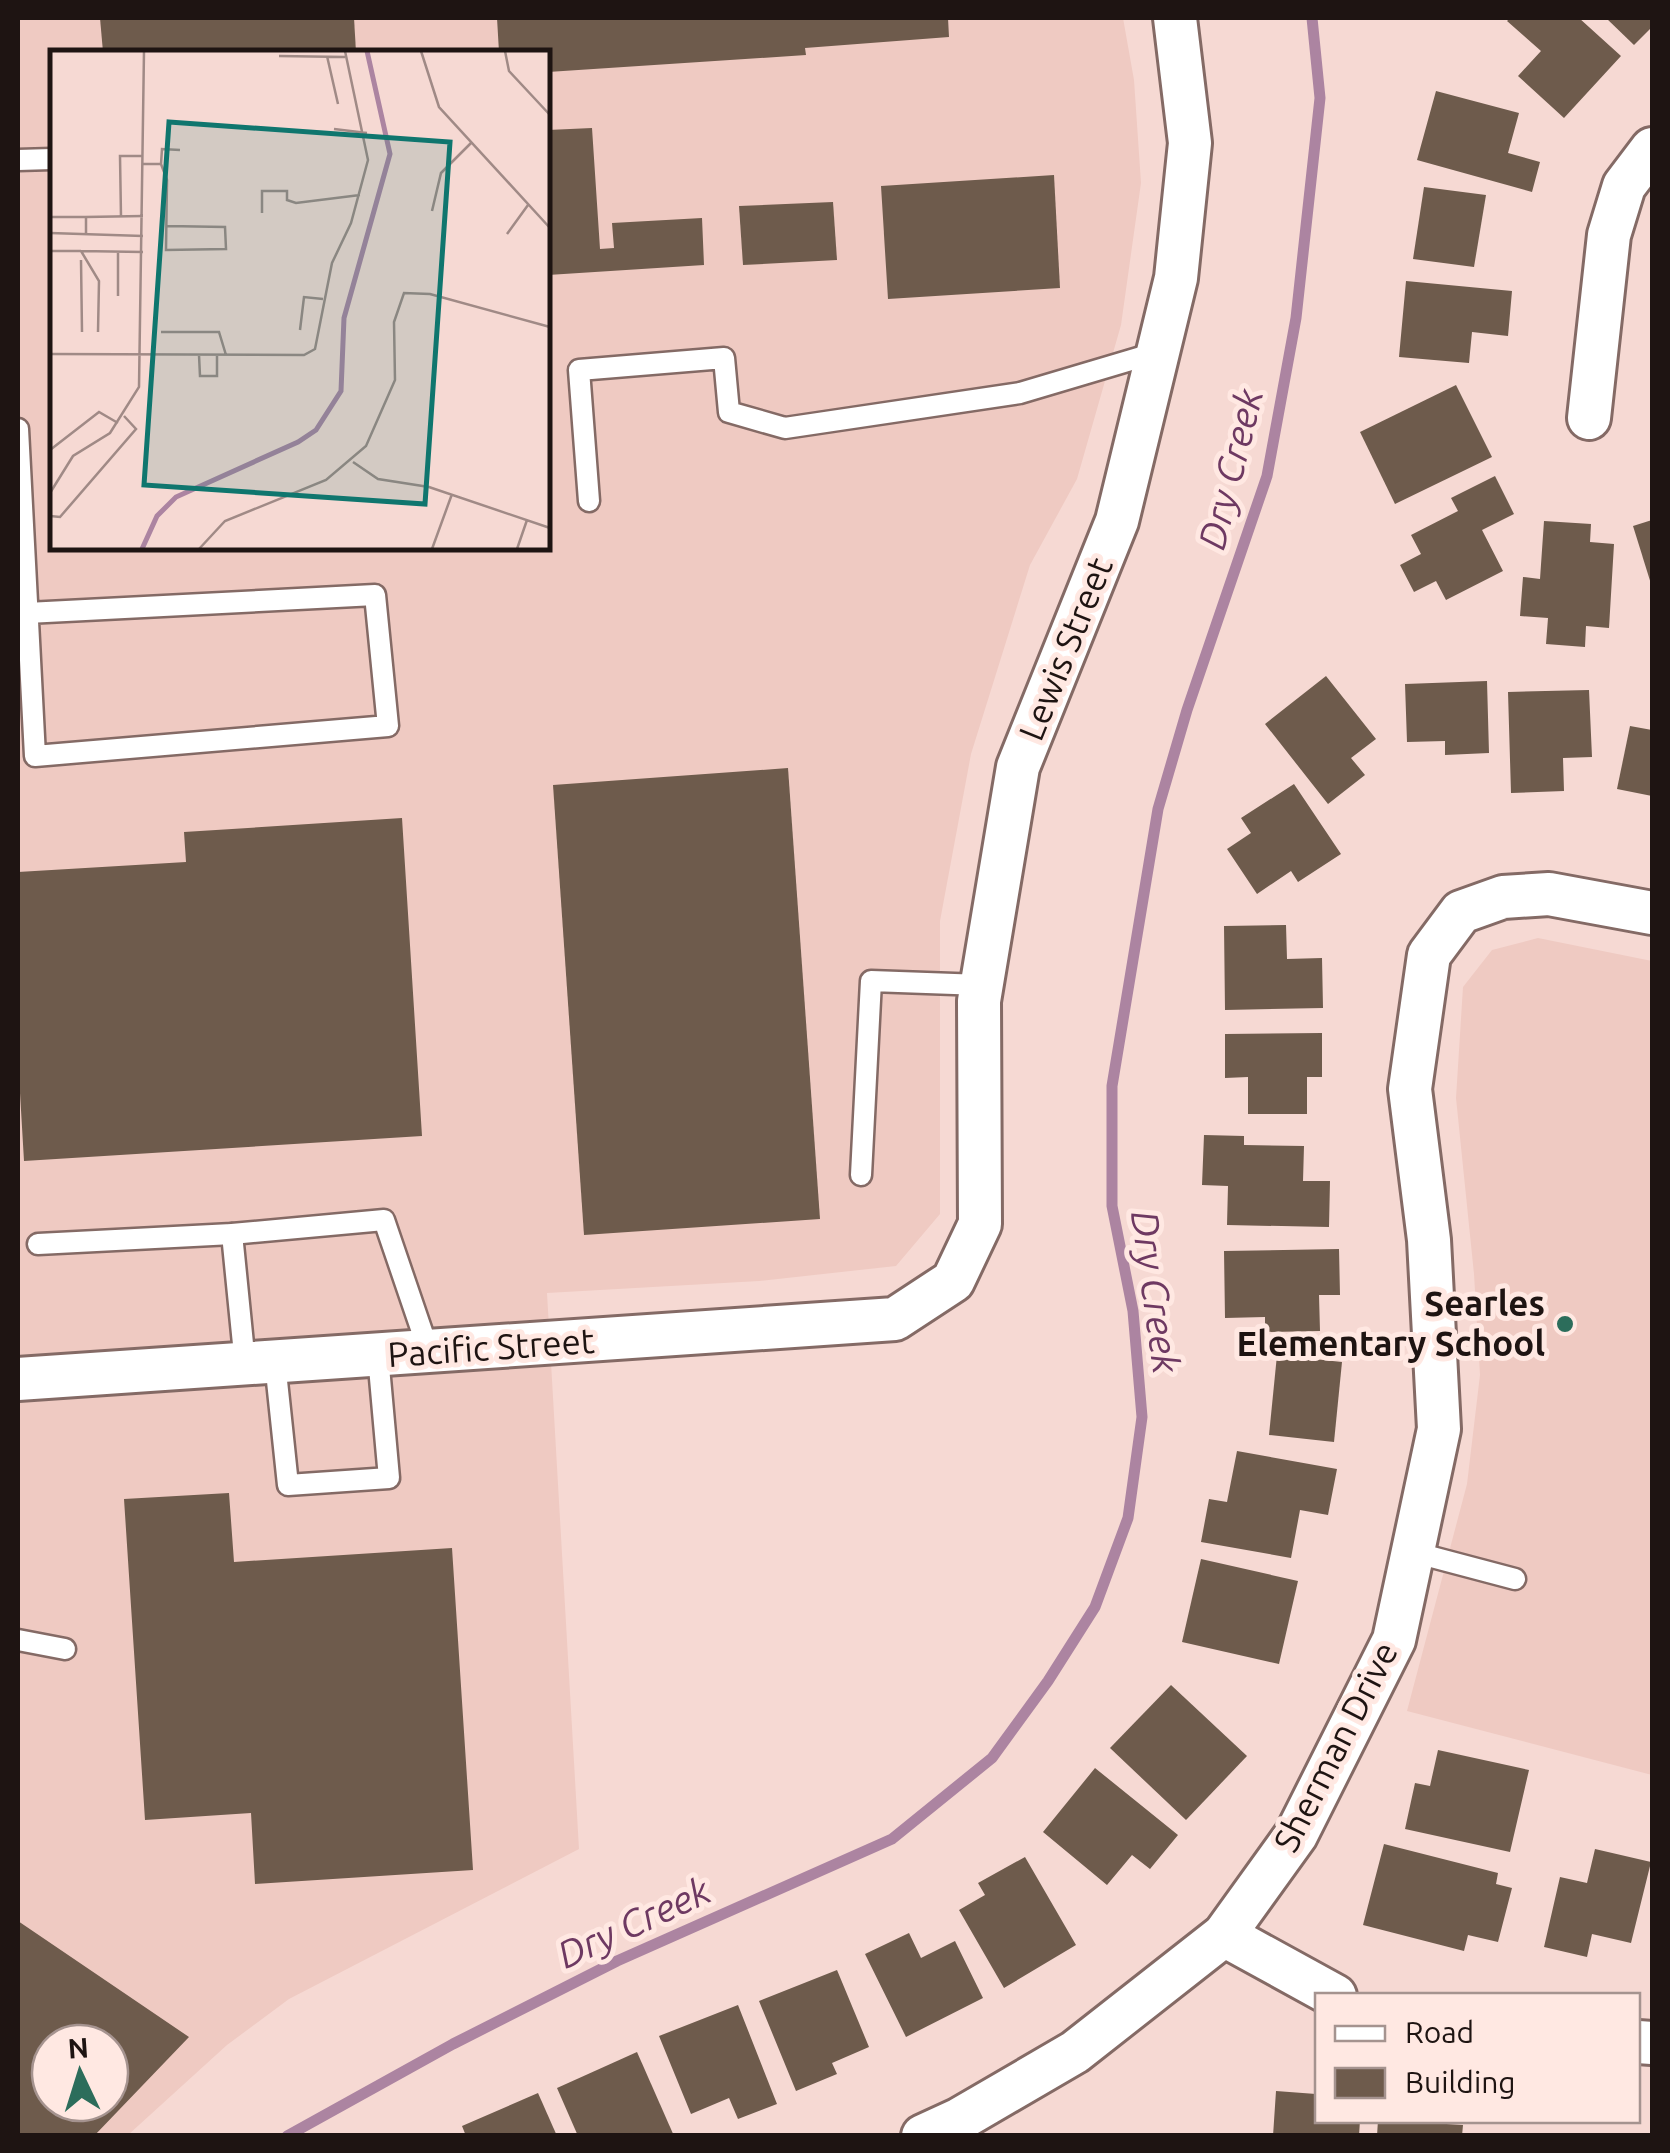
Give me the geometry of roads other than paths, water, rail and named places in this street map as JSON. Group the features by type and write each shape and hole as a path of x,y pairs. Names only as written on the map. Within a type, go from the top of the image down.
{"street":[{"name":"Lewis Street","path":"953,1281 980,1224 979,1001 1018,767 1117,521 1176,278 1190,143 1175,18"},
{"path":"1589,418 1609,235 1624,186 1652,149"},
{"name":"Sherman Drive","path":"923,2136 1076,2052 1224,1934 1296,1835 1394,1640 1439,1429 1429,1240 1410,1088 1429,955 1461,912 1503,898 1549,894 1652,913"},
{"name":"Pacific Street","path":"18,1379 895,1319 953,1281"},
{"path":"1224,1934 1330,1993"}],"lane":[{"path":"18,160 50,159"},
{"path":"589,501 579,370 724,358 730,412 785,428 1020,393 1158,352"},
{"path":"18,428 27,613 34,756 388,726 374,595 27,613"},
{"path":"861,1175 872,980 982,985"},
{"path":"38,1244 232,1234 384,1220 429,1352"},
{"path":"232,1234 288,1485 389,1478 378,1356"},
{"path":"1413,1552 1515,1579"},
{"path":"18,1640 65,1648"}],"waterway":[{"name":"Dry Creek","path":"287,2136 453,2044 617,1961 892,1839 992,1758 1095,1607 1128,1518 1142,1417 1133,1311 1112,1206 1112,1086 1158,809 1187,710 1267,476 1296,318 1320,98 1312,18"}],"place":[{"name":"Searles Elementary School","path":"1565,1324"}]}
